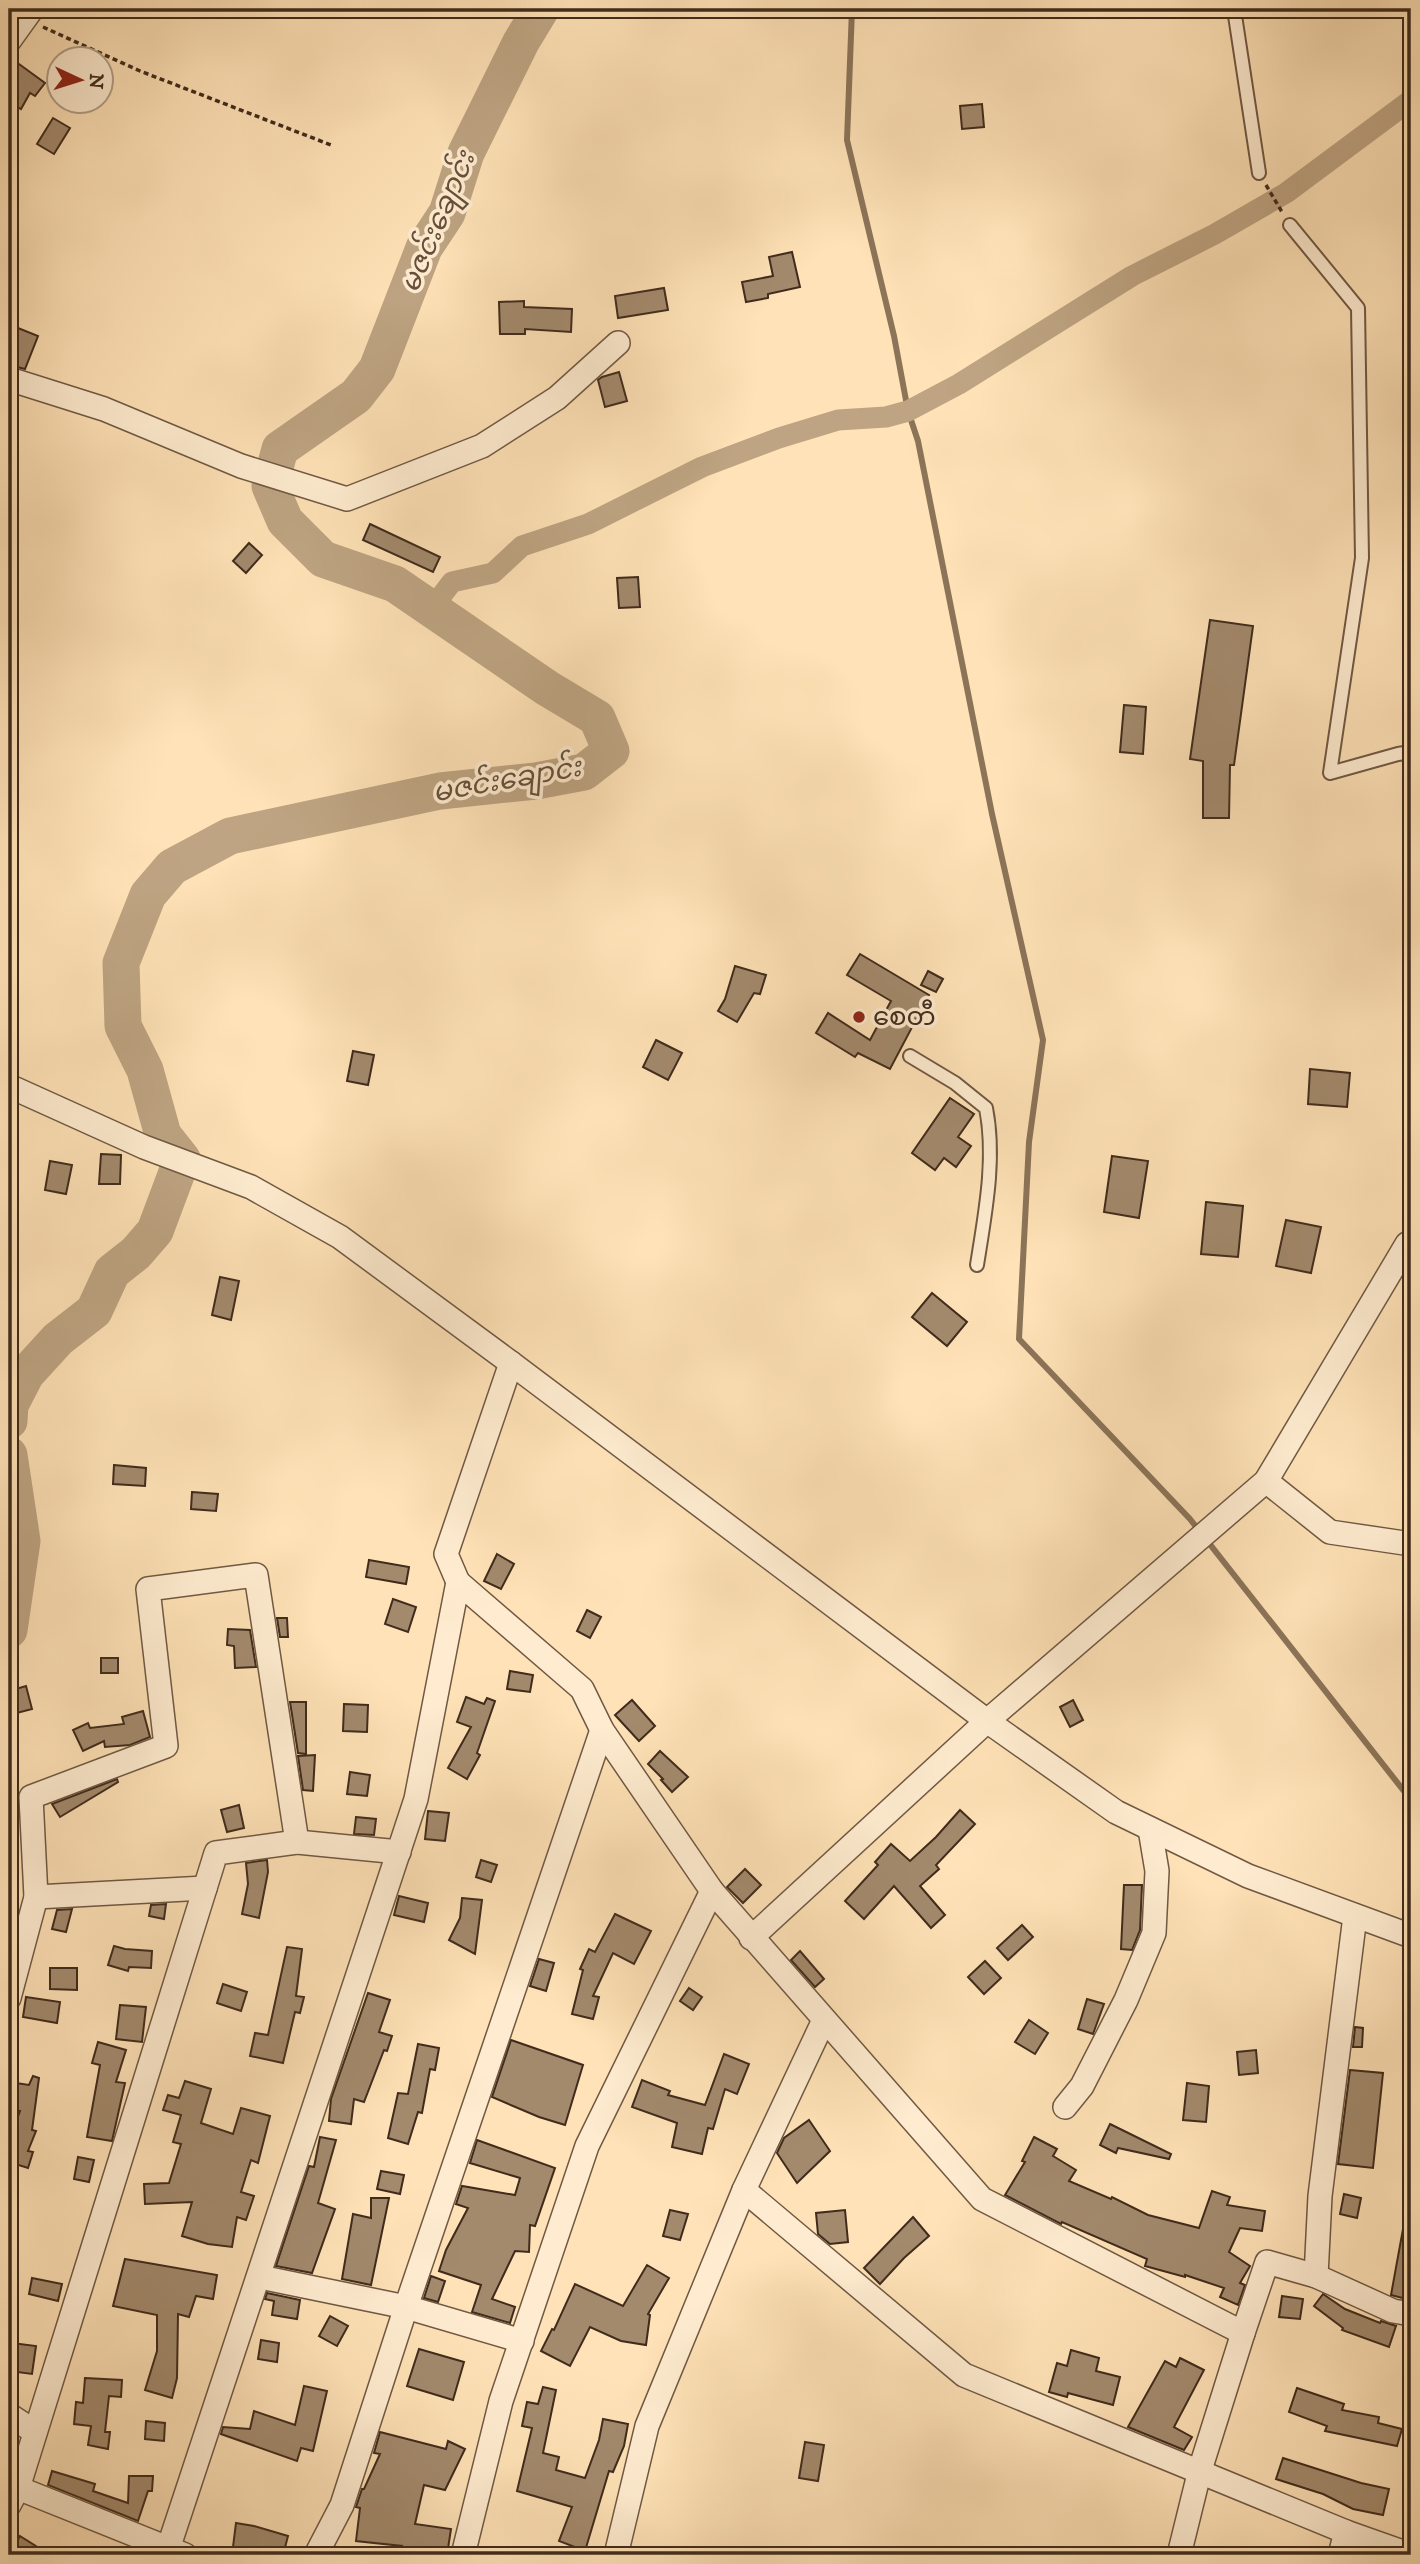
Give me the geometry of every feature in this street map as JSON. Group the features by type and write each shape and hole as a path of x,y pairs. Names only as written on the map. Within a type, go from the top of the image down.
{"street":[{"path":"9,41 28,14"},
{"path":"9,379 104,409 242,466 347,499 482,446 557,398 618,343"},
{"path":"9,1086 144,1147 251,1187 340,1237 987,1721 1116,1812 1248,1877 1411,1936"},
{"path":"751,1938 987,1721 1266,1481 1410,1240"},
{"path":"511,1363 446,1554 458,1582 582,1689 602,1730 712,1891 982,2199 1243,2333"},
{"path":"1266,1481 1330,1532 1411,1544"},
{"path":"9,1998 36,1897 31,1797 166,1746 148,1589 256,1575 298,1843"},
{"path":"399,1852 298,1843 216,1853 14,2497 169,2553 260,2277 399,1852 416,1799 458,1582"},
{"path":"316,2555 342,2505 406,2307 602,1730"},
{"path":"1065,2108 1088,2074 1126,2000 1154,1933 1157,1871 1150,1829"},
{"path":"36,1897 205,1888"},
{"path":"463,2555 501,2401 587,2146 712,1891"},
{"path":"1316,2276 1320,2196 1355,1916"},
{"path":"616,2555 647,2426 744,2190 824,2020"},
{"path":"744,2190 964,2375 1346,2532 1411,2555"},
{"path":"1179,2555 1200,2470 1266,2262 1316,2276 1392,2311 1411,2314"},
{"path":"260,2277 406,2307 522,2341"},
{"path":"9,2415 35,2432"},
{"path":"1340,2555 1346,2532"}],"lane":[{"path":"1234,9 1259,173"},
{"path":"1290,226 1358,308 1362,558 1330,773 1411,752"},
{"path":"909,1056 955,1083 986,1108 988,1193 976,1265"}],"path":[{"path":"28,14 140,71 331,145"},
{"path":"1259,173 1290,226"}],"building":[{"path":"19,64 45,83 35,96 30,93 21,109 9,102 9,78"},
{"path":"982,104 984,127 962,129 960,106"},
{"path":"53,118 70,128 54,154 37,144"},
{"path":"792,252 800,287 746,302 742,282 773,276 769,257"},
{"path":"664,288 668,310 618,318 615,296"},
{"path":"524,301 524,307 572,309 571,332 525,329 525,334 500,334 499,302"},
{"path":"13,326 38,336 25,369 9,365 9,336"},
{"path":"619,372 627,401 605,407 598,380"},
{"path":"370,524 440,557 433,572 363,540"},
{"path":"249,543 262,555 246,573 233,561"},
{"path":"638,577 640,607 619,608 617,578"},
{"path":"1210,620 1253,626 1234,765 1230,765 1229,818 1203,818 1203,761 1190,759"},
{"path":"1124,705 1146,707 1143,754 1120,752"},
{"path":"860,954 929,995 890,1069 858,1053 855,1057 816,1033 828,1013 870,1040 891,1001 847,975"},
{"path":"735,966 766,975 760,994 754,993 737,1022 718,1011 725,999"},
{"path":"928,971 943,979 936,992 921,985"},
{"path":"656,1040 682,1053 668,1080 643,1067"},
{"path":"353,1051 374,1055 368,1085 347,1081"},
{"path":"1310,1069 1350,1073 1347,1107 1308,1104"},
{"path":"950,1098 974,1114 958,1137 971,1146 956,1167 944,1158 935,1170 912,1153"},
{"path":"101,1154 121,1155 120,1184 99,1184"},
{"path":"1112,1156 1148,1161 1139,1218 1104,1212"},
{"path":"50,1161 72,1165 66,1194 45,1190"},
{"path":"1206,1202 1243,1206 1238,1257 1201,1254"},
{"path":"1286,1220 1321,1227 1311,1273 1276,1266"},
{"path":"220,1277 239,1281 231,1320 212,1315"},
{"path":"932,1293 967,1322 947,1346 912,1317"},
{"path":"114,1465 146,1468 145,1486 113,1484"},
{"path":"192,1492 218,1494 216,1511 191,1509"},
{"path":"497,1554 514,1564 501,1589 484,1581"},
{"path":"369,1560 409,1567 406,1584 366,1577"},
{"path":"393,1599 416,1607 408,1632 385,1624"},
{"path":"587,1610 601,1617 590,1638 577,1631"},
{"path":"277,1618 287,1618 288,1637 280,1637"},
{"path":"228,1629 250,1630 256,1667 235,1668 234,1646 227,1645"},
{"path":"101,1658 118,1658 118,1673 101,1673"},
{"path":"510,1671 533,1675 530,1692 507,1689"},
{"path":"26,1686 32,1709 9,1715 9,1691"},
{"path":"466,1697 484,1704 487,1698 495,1701 477,1753 480,1755 467,1779 448,1768 471,1727 457,1722"},
{"path":"632,1700 655,1726 639,1741 615,1715"},
{"path":"1073,1700 1083,1720 1070,1727 1060,1707"},
{"path":"290,1702 306,1702 306,1754 298,1753"},
{"path":"344,1704 368,1705 367,1732 343,1731"},
{"path":"143,1711 150,1737 130,1745 105,1747 104,1741 83,1751 73,1730 88,1723 90,1728 124,1724 122,1717"},
{"path":"660,1751 688,1777 672,1792 648,1764"},
{"path":"315,1755 313,1791 303,1790 298,1756"},
{"path":"350,1772 370,1775 367,1796 347,1794"},
{"path":"117,1779 118,1782 60,1817 52,1804"},
{"path":"239,1805 244,1828 227,1832 221,1810"},
{"path":"960,1810 975,1824 936,1865 939,1869 920,1886 945,1915 931,1928 894,1886 864,1919 845,1901 878,1865 875,1862 891,1844 910,1861"},
{"path":"428,1811 449,1813 445,1841 425,1839"},
{"path":"356,1817 376,1819 374,1835 354,1834"},
{"path":"267,1860 268,1872 259,1918 242,1914 248,1884 246,1863"},
{"path":"481,1860 497,1865 491,1882 476,1877"},
{"path":"745,1869 761,1885 743,1903 727,1887"},
{"path":"1124,1885 1142,1885 1140,1930 1132,1950 1121,1949"},
{"path":"399,1896 428,1903 424,1922 394,1915"},
{"path":"462,1898 482,1900 475,1954 449,1940 460,1918"},
{"path":"166,1904 164,1919 149,1916 151,1905"},
{"path":"72,1909 66,1932 52,1929 57,1910"},
{"path":"615,1914 651,1931 634,1964 613,1953 593,1996 599,1997 593,2019 572,2014 583,1970 580,1969 589,1949 595,1952"},
{"path":"1022,1925 1033,1937 1008,1960 997,1948"},
{"path":"114,1946 152,1951 151,1968 129,1967 128,1971 108,1965"},
{"path":"287,1947 302,1949 296,1996 304,1997 300,2013 295,2012 283,2063 250,2056 255,2033 268,2035"},
{"path":"800,1951 824,1979 815,1987 791,1960"},
{"path":"539,1959 554,1963 546,1991 530,1986"},
{"path":"985,1961 1001,1978 984,1994 968,1977"},
{"path":"50,1968 77,1968 77,1990 50,1989"},
{"path":"223,1984 247,1992 241,2011 217,2003"},
{"path":"689,1988 702,1997 693,2010 680,2001"},
{"path":"368,1993 390,2000 379,2032 392,2036 364,2102 354,2099 351,2124 329,2121 331,2099"},
{"path":"26,1997 60,2002 57,2023 23,2017"},
{"path":"1087,1999 1104,2004 1093,2034 1078,2029"},
{"path":"120,2005 146,2007 142,2042 116,2039"},
{"path":"1029,2020 1048,2033 1035,2054 1015,2042"},
{"path":"1355,2027 1363,2028 1362,2047 1353,2047"},
{"path":"511,2040 583,2065 565,2125 492,2097"},
{"path":"98,2042 126,2050 116,2082 125,2083 112,2141 87,2137 100,2065 92,2063"},
{"path":"418,2044 439,2048 435,2070 430,2069 422,2113 418,2112 408,2144 388,2138 398,2093 408,2094"},
{"path":"1256,2050 1258,2073 1239,2075 1237,2052"},
{"path":"724,2054 749,2064 737,2094 725,2089 713,2129 708,2128 702,2154 672,2147 677,2123 632,2107 642,2080 670,2091 668,2095 705,2105"},
{"path":"1350,2070 1383,2073 1373,2168 1338,2164"},
{"path":"33,2076 39,2078 32,2130 36,2131 28,2151 33,2152 28,2168 9,2162 9,2140 20,2111 9,2109 9,2082 29,2085"},
{"path":"185,2081 211,2089 201,2123 233,2134 241,2108 270,2116 258,2163 251,2160 241,2192 254,2196 246,2220 237,2217 232,2247 208,2244 182,2236 192,2202 145,2204 144,2184 169,2183 181,2144 173,2142 181,2115 163,2110 168,2095 179,2098"},
{"path":"1187,2083 1209,2086 1206,2122 1183,2120"},
{"path":"809,2120 830,2151 797,2183 777,2153 784,2138"},
{"path":"1110,2124 1171,2154 1169,2159 1118,2148 1116,2153 1100,2145"},
{"path":"320,2137 336,2140 318,2203 335,2209 312,2273 276,2266 309,2166 314,2167"},
{"path":"1034,2137 1057,2149 1053,2156 1076,2170 1069,2181 1111,2199 1112,2197 1148,2215 1199,2228 1212,2191 1230,2197 1227,2205 1265,2211 1262,2231 1240,2228 1229,2252 1250,2266 1240,2283 1245,2285 1238,2305 1220,2297 1224,2288 1145,2266 1147,2259 1062,2222 1061,2224 1005,2195 1025,2162 1022,2161"},
{"path":"477,2140 555,2168 535,2226 530,2225 529,2252 515,2251 492,2299 515,2307 510,2323 472,2312 481,2285 439,2271 446,2250 468,2208 456,2204 462,2186 515,2195 520,2178 470,2163"},
{"path":"78,2157 94,2160 89,2182 74,2179"},
{"path":"381,2171 404,2175 400,2194 377,2189"},
{"path":"1344,2194 1361,2198 1357,2218 1340,2214"},
{"path":"371,2198 389,2198 371,2285 342,2279 353,2214 371,2218"},
{"path":"670,2210 688,2214 680,2240 663,2236"},
{"path":"845,2210 848,2242 830,2244 818,2234 816,2213"},
{"path":"913,2217 929,2236 880,2284 864,2268"},
{"path":"1403,2229 1411,2230 1410,2300 1391,2295"},
{"path":"125,2259 217,2275 213,2299 196,2296 189,2317 178,2314 177,2378 172,2398 145,2390 157,2351 157,2315 113,2306"},
{"path":"647,2265 669,2278 648,2314 646,2345 621,2341 590,2327 570,2366 541,2351 575,2284 623,2306"},
{"path":"431,2276 445,2281 438,2302 424,2298"},
{"path":"32,2278 62,2284 58,2301 29,2294"},
{"path":"267,2293 300,2300 297,2319 272,2315 274,2301 265,2299"},
{"path":"1323,2294 1345,2309 1380,2323 1381,2321 1396,2326 1389,2347 1342,2330 1343,2328 1314,2306"},
{"path":"1282,2296 1303,2299 1300,2319 1279,2317"},
{"path":"330,2316 348,2326 337,2346 319,2336"},
{"path":"261,2340 279,2343 277,2362 258,2359"},
{"path":"12,2343 36,2346 32,2374 9,2371"},
{"path":"419,2349 464,2362 453,2400 407,2386"},
{"path":"1071,2350 1099,2358 1096,2371 1120,2377 1113,2405 1068,2393 1067,2397 1049,2392 1057,2363 1067,2366"},
{"path":"1180,2358 1204,2370 1174,2427 1192,2437 1184,2450 1128,2427 1165,2361 1176,2367"},
{"path":"85,2378 122,2380 121,2397 109,2396 105,2432 110,2432 108,2449 88,2445 91,2426 74,2424 76,2402 83,2403"},
{"path":"304,2386 327,2391 313,2451 301,2448 297,2461 221,2434 223,2427 250,2429 254,2411 295,2425"},
{"path":"543,2387 556,2390 543,2453 559,2457 556,2470 585,2478 599,2440 603,2419 628,2424 624,2446 613,2472 609,2471 585,2551 559,2541 572,2507 517,2491 532,2428 522,2426 527,2402 538,2404"},
{"path":"1297,2388 1344,2404 1342,2410 1379,2417 1378,2423 1402,2429 1397,2446 1325,2431 1327,2426 1289,2412"},
{"path":"146,2421 165,2423 164,2441 145,2439"},
{"path":"380,2432 446,2449 448,2441 465,2449 445,2490 424,2485 415,2524 451,2529 447,2555 413,2555 401,2553 402,2546 356,2541 360,2508 356,2507 380,2454 374,2453"},
{"path":"805,2442 824,2445 818,2481 799,2478"},
{"path":"1283,2458 1361,2483 1389,2489 1383,2515 1353,2509 1323,2494 1276,2479"},
{"path":"52,2471 95,2484 93,2491 128,2503 129,2476 153,2476 152,2491 148,2491 138,2521 48,2485"},
{"path":"236,2523 288,2536 283,2555 232,2555"},
{"path":"20,2536 50,2555 9,2555"}],"waterway":[{"name":"မဇင်းချောင်း","path":"9,1421 10,1405 26,1374 58,1339 94,1311 112,1272 136,1253 155,1231 182,1159 163,1135 145,1070 123,1026 121,963 148,895 172,867 230,836 440,791 536,781 584,772 611,751 597,718 547,688 395,584 323,559 285,521 270,486 280,449 356,396 377,369 424,248 447,213 466,153 521,42 541,9"},
{"path":"852,9 847,140 894,336 908,411 918,441 992,814 1043,1040 1029,1142 1019,1339 1190,1519 1411,1800"},
{"path":"432,608 452,582 493,573 522,546 588,524 702,467 779,438 838,420 886,417 908,411 959,384 1132,276 1215,234 1286,193 1411,100"},
{"name":"မဇင်းချောင်း","path":"9,1455 22,1541 9,1630"}],"place":[{"name":"စေတီ","path":"859,1017"}]}
